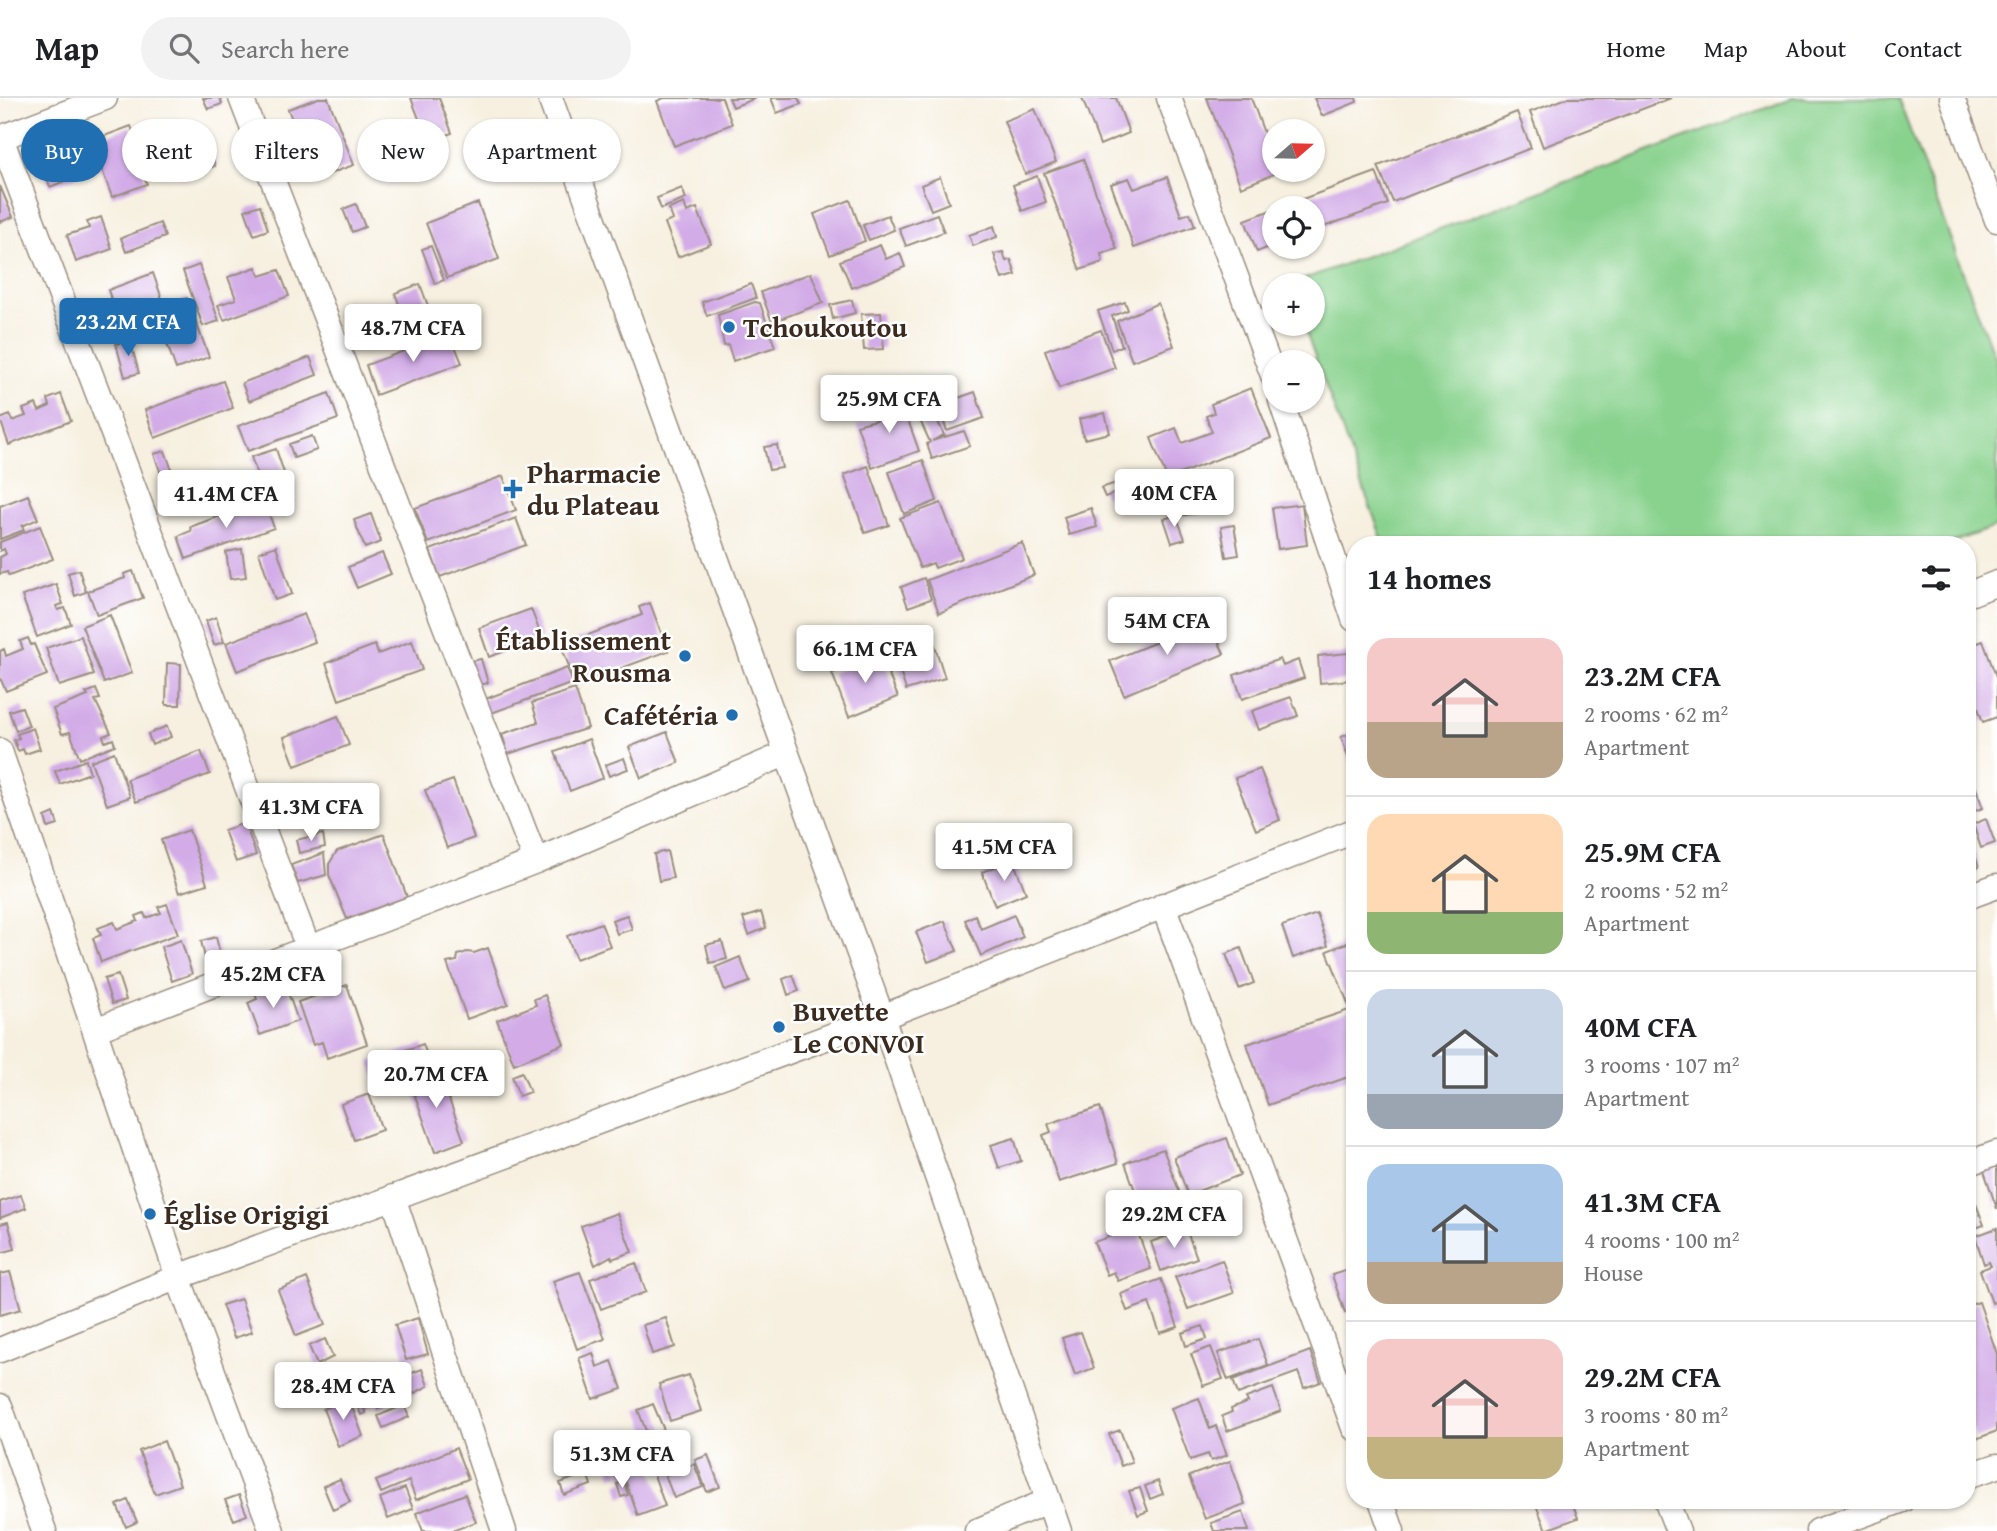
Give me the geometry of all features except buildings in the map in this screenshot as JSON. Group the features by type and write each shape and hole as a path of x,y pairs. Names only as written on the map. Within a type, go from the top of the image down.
{"street":[{"path":"104,98 1,138 309,950"},
{"path":"242,98 536,861"},
{"path":"550,98 882,1017 1059,1531"},
{"path":"1169,98 1264,350"},
{"path":"1952,98 1997,220"},
{"path":"1286,413 1346,595"},
{"path":"1976,591 1997,583"},
{"path":"0,751 178,1276 272,1531"},
{"path":"95,1030 536,861 785,754"},
{"path":"0,1350 178,1276 882,1017 1346,834"},
{"path":"1976,894 1997,886"},
{"path":"1163,905 1346,1406"},
{"path":"1976,1161 1997,1153"},
{"path":"393,1197 505,1531"},
{"path":"0,1406 44,1531"},
{"path":"1976,1473 1997,1465"},
{"path":"977,1531 1048,1501"},
{"path":"1384,1509 1392,1531"},
{"path":"1669,1509 1678,1531"},
{"path":"1818,1531 1878,1509"}],"green space":[{"path":"1793,98 1898,98 1997,364 1997,526 1970,536 1381,536 1325,384 1325,350 1313,350 1307,336 1325,336 1325,273 1320,273"}],"place":[{"name":"Tchoukoutou","path":"729,327"},
{"name":"Pharmacie du Plateau","path":"513,489"},
{"name":"Établissement Rousma","path":"685,656"},
{"name":"Cafétéria","path":"732,715"},
{"name":"Buvette Le CONVOI","path":"779,1027"},
{"name":"Église Origigi","path":"150,1214"}]}
